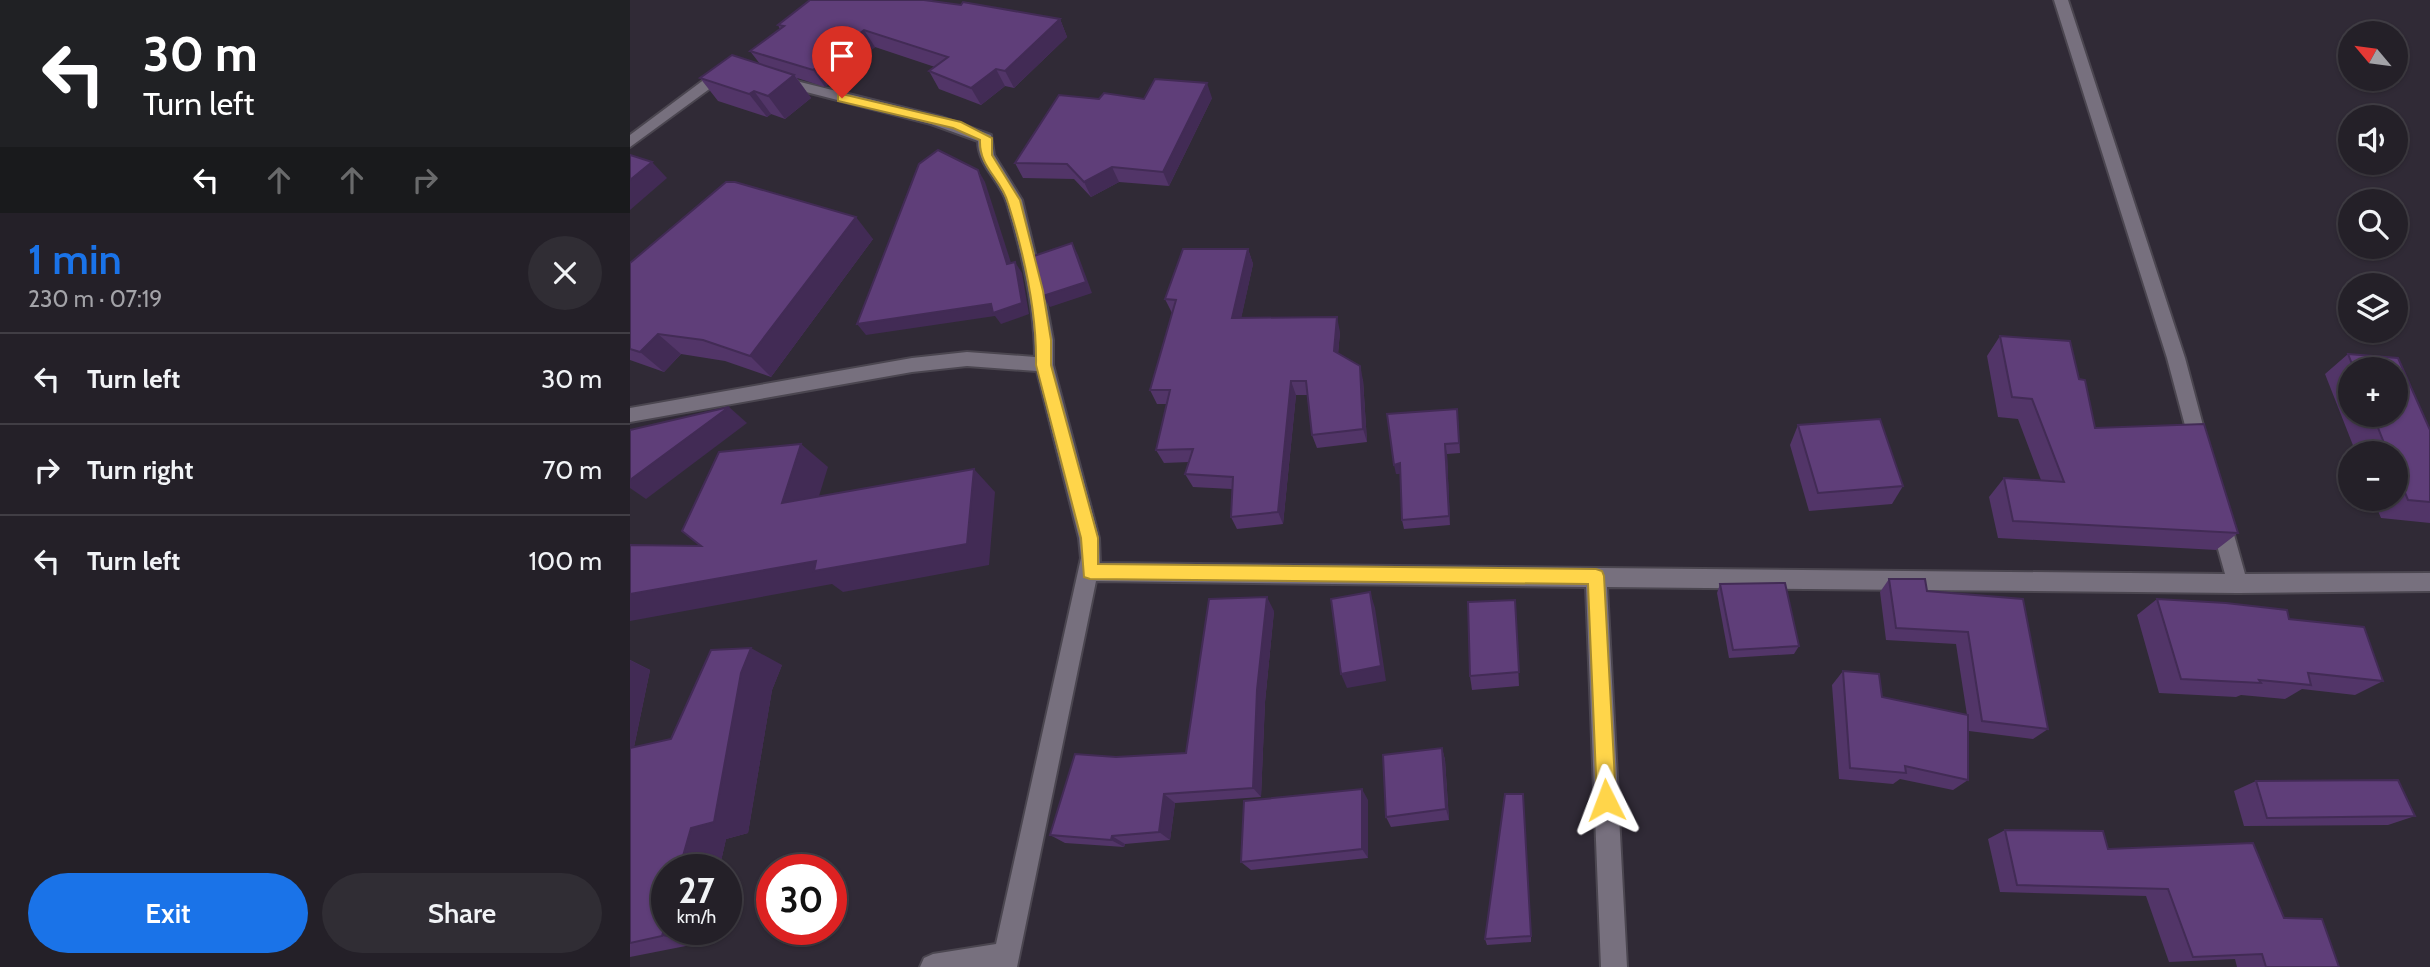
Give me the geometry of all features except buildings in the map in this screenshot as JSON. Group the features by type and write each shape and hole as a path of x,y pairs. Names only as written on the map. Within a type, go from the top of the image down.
{"street":[{"path":"2062,0 2176,358 2205,464"},
{"path":"630,142 718,76 731,71 753,72 819,93 957,125 986,138 986,155 1014,200 1036,291 1044,340 1044,365 1089,538 1090,572 1006,961 933,967"},
{"path":"630,415 912,365 967,359 1044,365"},
{"path":"2216,504 2238,584"},
{"path":"1090,572 1596,576 2122,585 2430,582"},
{"path":"1596,576 1614,967"}],"route":[{"path":"842,98 957,125 986,138 986,155 1014,200 1036,291 1044,340 1044,365 1089,538 1090,572 1596,576 1606,800"}]}
